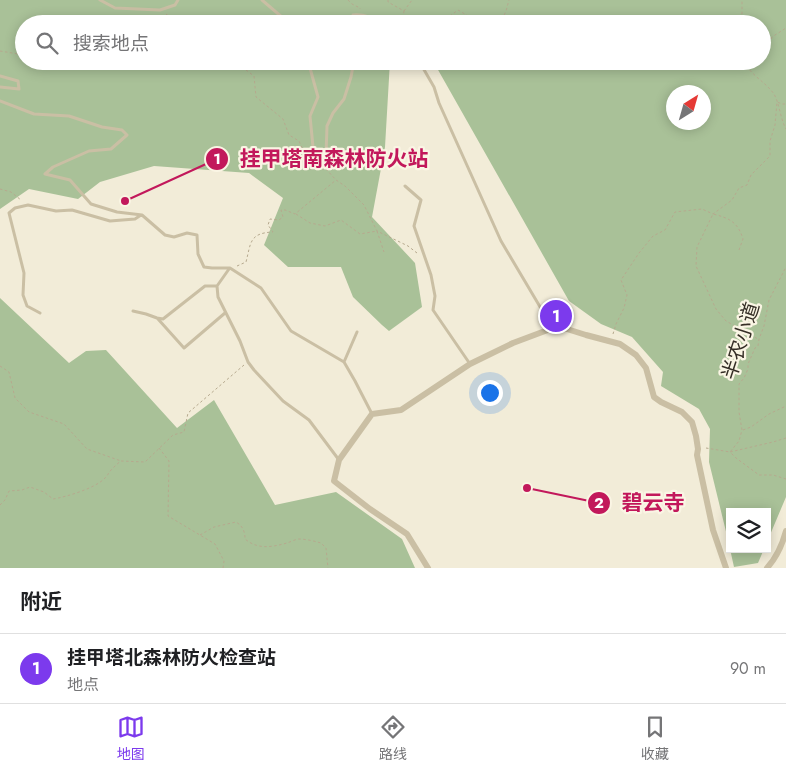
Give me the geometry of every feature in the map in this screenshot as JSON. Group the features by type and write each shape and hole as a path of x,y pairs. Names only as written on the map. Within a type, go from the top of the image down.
{"street":[{"path":"428,568 408,534 370,509 334,481 339,460 372,414 401,410 470,364 513,343 553,328 567,329 586,336 620,344 636,355 646,368 654,397 682,412 692,422 713,530 726,568"},
{"path":"767,568 777,556 786,532"}],"lane":[{"path":"100,0 115,8 160,10 175,5 178,0"},
{"path":"262,0 280,15"},
{"path":"311,70 318,96 310,116 313,147 305,156 307,163 316,166 322,165 326,155 327,126 333,113 344,99 352,70"},
{"path":"424,70 434,87 439,103 501,240 553,328"},
{"path":"0,76 18,81 19,89 0,88"},
{"path":"0,101 34,114 69,116 102,128 122,130 127,135 111,149 89,151 53,167 44,174 70,180 91,204 117,212 142,215 165,235 174,237 187,233 197,235 198,254 204,267 230,268 262,288 291,331 344,362 356,381 372,414"},
{"path":"405,186 422,200 414,226 431,275 435,296 433,310 470,364"},
{"path":"40,313 27,306 23,295 24,273 8,213 15,208 28,205 56,211 72,210 110,221 135,219 142,215"},
{"path":"230,268 216,286 218,297 240,340 248,362 283,401 309,420 339,460"},
{"path":"133,311 163,319 206,286 216,286"},
{"path":"158,318 184,348 225,313"},
{"path":"344,362 357,332"}],"path":[{"path":"348,0 360,8 359,15"},
{"path":"388,0 388,2 404,12"},
{"path":"404,15 412,0"},
{"path":"504,15 509,0"},
{"path":"742,0 742,15"},
{"path":"160,10 167,15"},
{"path":"451,15 458,10 467,15"},
{"path":"771,39 786,28"},
{"path":"0,51 15,54"},
{"path":"246,70 254,76 256,97 283,119 289,135 299,141 305,156"},
{"path":"750,70 765,83 775,96 786,129"},
{"path":"777,102 786,104"},
{"path":"759,339 726,321 716,309 696,266 697,247 713,214 732,200 739,188 746,185 751,175 770,156 770,140 775,125 777,102"},
{"path":"322,165 364,204 377,231 384,252"},
{"path":"295,214 336,180"},
{"path":"0,189 11,192 28,205"},
{"path":"612,342 616,324 624,308 627,296 621,280 653,236 665,230 675,212 702,209 727,217 740,228 744,239 739,250"},
{"path":"230,268 246,262 250,242 255,237 264,232 273,232 268,225 270,219 279,220 283,217 281,210 295,214 310,223 324,226 341,220 360,234 377,231 408,246 425,260"},
{"name":"半农小道","path":"742,430 738,412 739,384 748,369 748,364 755,348 758,346 769,300 786,267"},
{"path":"0,366 9,372 15,398 29,412 64,424 87,449 122,461 145,462 174,435 184,432 188,414 248,362"},
{"path":"730,452 739,441 742,430 786,406"},
{"path":"698,449 707,448 730,452 786,438"},
{"path":"159,448 169,461 168,516 215,544 224,561 223,568"},
{"path":"730,452 759,475 773,475 786,479"},
{"path":"0,505 5,500 9,491 30,487 44,492 54,499 65,498 91,488 104,480 112,469 122,461"},
{"path":"200,535 214,527 236,522 245,532 245,539 260,547 273,546 296,539 322,542 326,548 328,568"}],"green space":[{"path":"0,0 786,0 786,497 771,533 771,508 726,508 726,532 709,462 710,429 699,409 661,386 663,372 632,337 601,324 569,301 438,70 771,70 771,15 15,15 15,70 389,70 385,147 372,217 415,263 422,307 389,331 353,297 341,267 288,267 264,245 283,198 249,173 154,166 100,182 78,199 29,189 0,209"},
{"path":"0,298 69,363 86,351 106,350 177,428 214,400 275,505 336,492 402,539 415,568 0,568"},
{"path":"731,553 762,553 758,563 734,567"}],"place":[{"name":"挂甲塔南森林防火站","path":"125,201"},
{"name":"挂甲塔北森林防火检查站","path":"556,316"},
{"name":"碧云寺","path":"527,488"}]}
